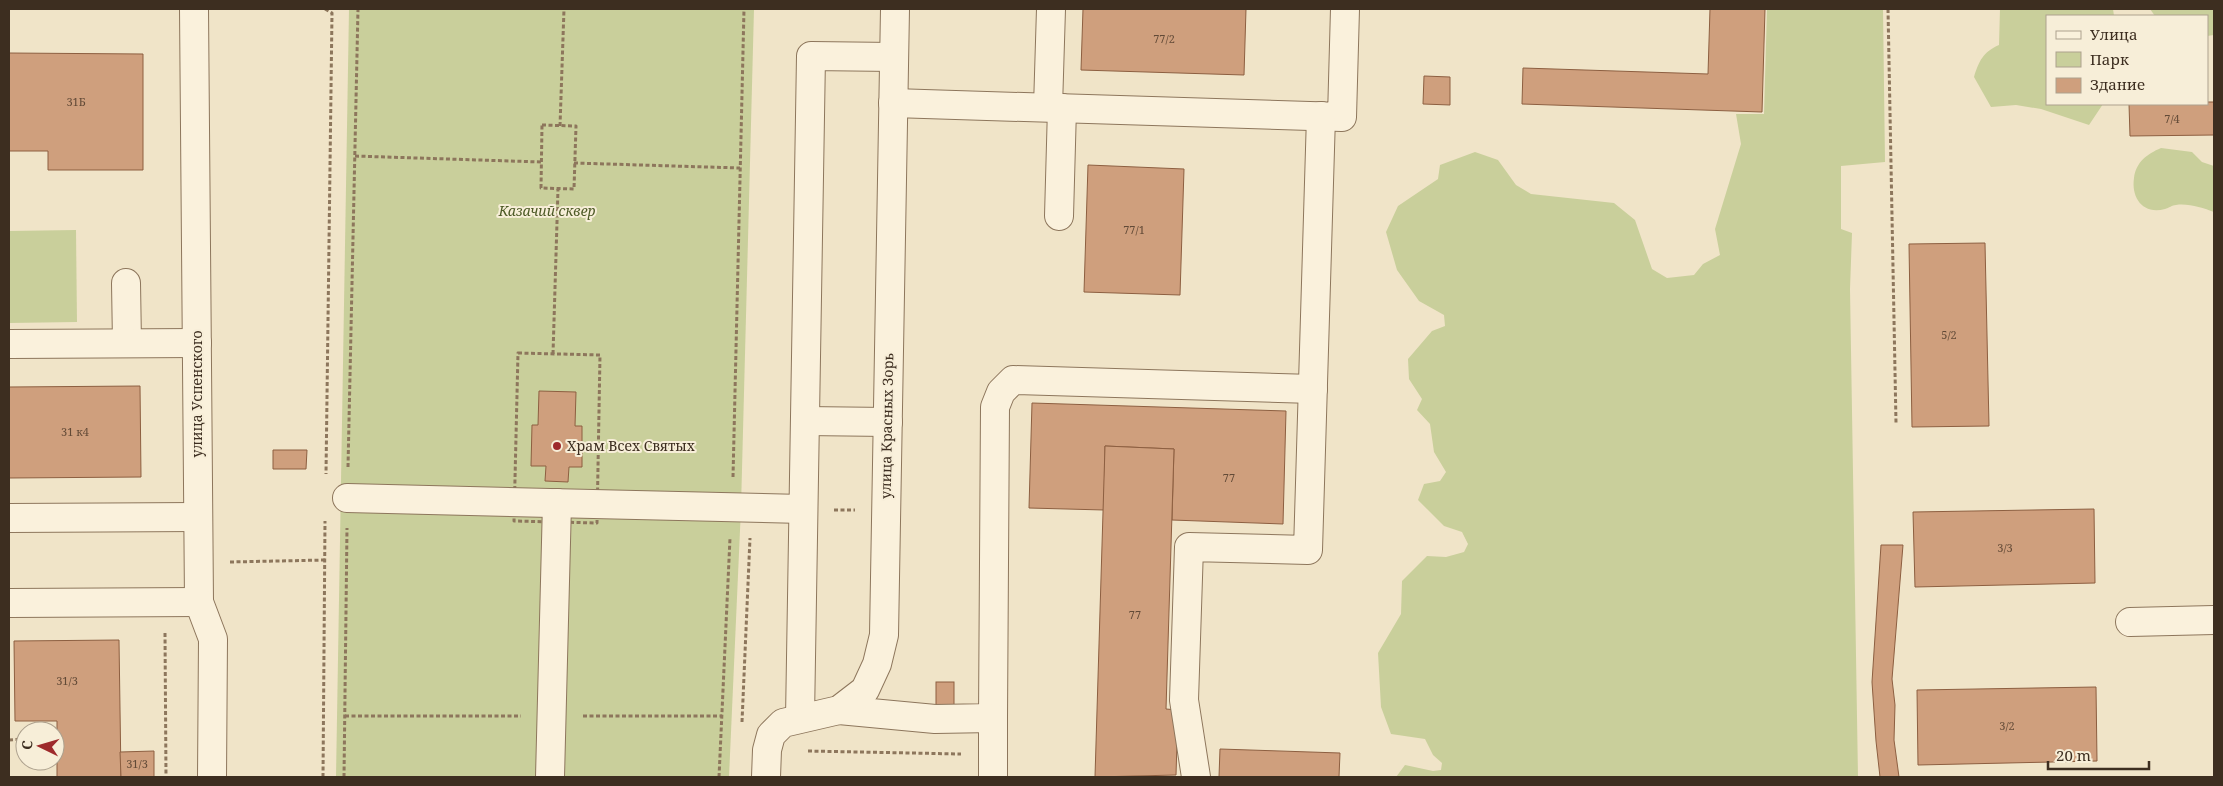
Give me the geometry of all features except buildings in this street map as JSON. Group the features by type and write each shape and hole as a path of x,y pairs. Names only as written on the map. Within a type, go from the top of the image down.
{"street":[{"name":"улица Успенского","path":"194,9 199,602 213,639 212,777"},
{"name":"улица Красных Зорь","path":"766,777 767,750 771,734 783,723 839,710 865,690 877,664 884,636 895,9"},
{"path":"1051,9 1059,216"},
{"path":"893,103 1342,117 1345,9"},
{"path":"800,718 811,56 894,57"},
{"path":"1196,777 1184,700 1189,547 1308,550 1321,116"},
{"path":"126,283 127,343"},
{"path":"9,344 197,343"},
{"path":"993,766 995,407 1001,392 1013,380 1313,389"},
{"path":"805,421 888,422"},
{"path":"347,498 514,512 557,503 597,514 732,507 803,509"},
{"path":"550,777 557,503"},
{"path":"9,518 198,517"},
{"path":"9,603 199,602"},
{"path":"2130,622 2214,620"},
{"path":"839,710 935,719 993,718"}],"path":[{"path":"325,9 332,13 326,478"},
{"path":"344,777 347,498 358,9"},
{"path":"560,126 564,9"},
{"path":"719,777 732,507 744,9"},
{"path":"1888,9 1896,423"},
{"path":"542,125 560,126 576,126 574,189 540,188 542,125"},
{"path":"355,156 541,162"},
{"path":"574,163 740,168"},
{"path":"553,354 558,189"},
{"path":"514,512 518,353 600,355 597,514"},
{"path":"803,509 886,511"},
{"path":"323,777 325,516"},
{"path":"262,561 325,560"},
{"path":"741,729 748,575"},
{"path":"165,602 166,777"},
{"path":"767,750 993,766"}],"green space":[{"name":"Казачий сквер","path":"349,9 754,9 741,508 729,777 336,777"},
{"path":"1767,9 1883,9 1885,162 1841,166 1841,229 1852,233 1850,289 1858,777 1396,777 1405,765 1433,771 1441,770 1442,763 1433,755 1425,739 1391,734 1381,707 1378,653 1401,614 1402,581 1427,556 1446,557 1464,552 1468,544 1462,532 1444,526 1418,500 1424,484 1440,481 1446,472 1434,452 1430,424 1417,410 1422,399 1409,379 1408,359 1432,331 1445,326 1444,315 1419,301 1397,270 1386,232 1398,206 1438,179 1440,165 1475,152 1498,160 1516,185 1531,194 1614,203 1635,220 1652,269 1667,278 1694,275 1703,264 1720,255 1715,229 1741,144 1736,114 1764,114"},
{"path":"2000,9 2113,9 2114,15 2046,15 2046,105 2102,105 2089,125 2041,109 2016,105 1991,107 1974,77 1982,58 1999,45"},
{"path":"2150,9 2214,9 2214,35 2208,36 2208,15 2154,15"},
{"path":"2161,148 2192,152 2202,162 2214,166 2214,212 2185,205 2150,210 2140,203 2134,192 2135,172 2143,159"},
{"path":"76,230 77,322 9,323 9,231"}],"place":[{"name":"Храм Всех Святых","path":"557,446"}]}
